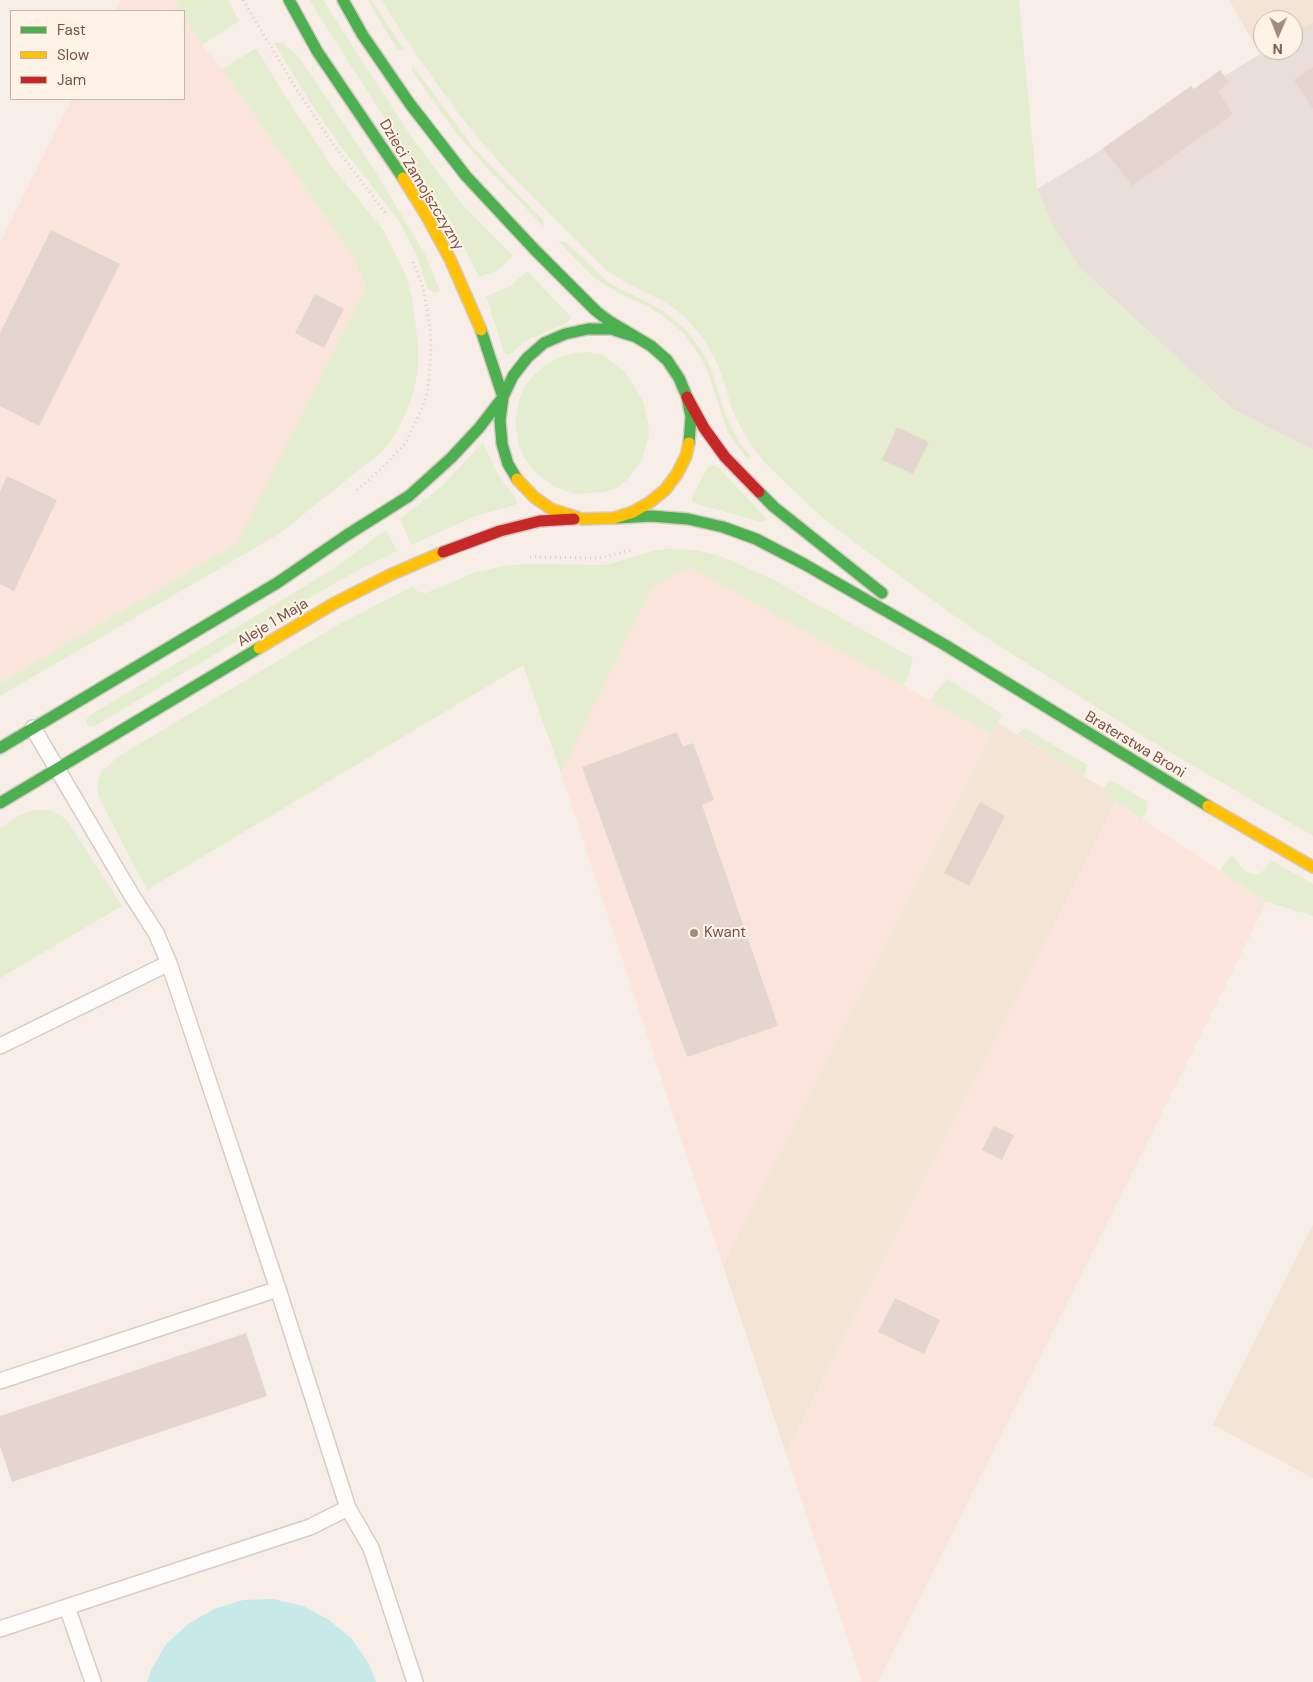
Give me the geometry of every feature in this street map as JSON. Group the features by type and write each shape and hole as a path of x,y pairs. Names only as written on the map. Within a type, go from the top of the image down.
{"main road":[{"name":"Dzieci Zamojszczyzny","path":"289,0 317,50 404,179 450,259 484,336 504,397"},
{"path":"343,0 362,34 410,104 466,176 578,294 609,321 633,336"},
{"path":"582,519 551,509 534,497 519,482 508,464 502,444 500,420 504,397 513,376 527,358 544,343 565,334 588,329 611,330 633,336"},
{"name":"Braterstwa Broni","path":"633,336 651,346 667,360 679,378 704,428 725,457 774,507 945,645"},
{"path":"0,748 277,582 409,496 451,458 480,428 504,397"},
{"path":"614,518 633,512 650,502 665,490 677,474 686,456 691,436 688,397"},
{"name":"Braterstwa Broni","path":"614,518 651,516 688,520 724,527 748,536 804,564 945,645 1034,702 1168,783 1313,866"},
{"name":"Aleje 1 Maja","path":"0,804 333,604 390,575 446,550 500,531 540,521 614,518"}],"lane":[{"path":"33,728 156,933 169,963 278,1289 348,1508 371,1548 415,1682"},
{"path":"0,1046 169,963"},
{"path":"0,1381 278,1289"},
{"path":"0,1629 310,1527 348,1508"},
{"path":"67,1607 93,1682"}],"path":[{"path":"243,0 295,87 333,144 389,219"},
{"path":"356,490 379,472 405,444 422,409 428,389 431,348 430,328 422,288 410,255"},
{"path":"363,484 384,511"},
{"path":"521,558 599,558 637,549"}],"shaded area":[{"path":"121,0 174,0 180,10 116,10"},
{"path":"1229,0 1313,0 1313,22 1303,28 1303,10 1253,10 1253,42"},
{"path":"185,17 202,45 222,69 354,258 366,286 237,543 0,683 0,243 72,100 185,100"},
{"path":"1313,22 1313,450 1232,409 1079,267 1053,227 1037,189 1253,58 1253,60 1303,60 1303,28"},
{"path":"689,567 991,734 723,1266 561,773 652,588"},
{"path":"998,723 1103,788 1116,802 786,1453 723,1266"},
{"path":"1116,802 1267,902 878,1682 862,1682 786,1453"},
{"path":"1313,1225 1313,1478 1213,1425"}],"green space":[{"path":"174,0 228,0 239,21 202,45 185,17 185,10 180,10"},
{"path":"309,0 323,0 410,135 461,203 513,256 498,270 479,277 454,227"},
{"path":"372,0 404,50 397,49 368,1"},
{"path":"381,0 1019,0 1037,189 1053,227 1079,267 1232,409 1313,450 1313,836 1139,734 971,628 836,529 812,508 765,463 747,439 733,412 719,367 704,339 684,316 660,299 632,286 607,271 508,172 476,136 445,95"},
{"path":"274,43 283,43 299,57 375,171 426,256 440,291 428,290 417,256 399,221 340,145 312,105"},
{"path":"256,48 330,164 384,231 405,273 412,297 418,343 418,367 414,391 406,413 396,433 383,451 279,534 0,696 0,683 237,543 366,286 354,258 222,69"},
{"path":"412,64 473,147 543,220 544,227 456,133 412,71"},
{"path":"558,241 566,242 609,283 664,311 687,331 705,356 712,371 726,416 740,444 751,456 747,459 728,433 702,359 684,334 660,314 620,294 594,278"},
{"path":"527,271 571,317 568,322 524,342 509,355 504,353 486,296 509,287"},
{"path":"587,352 603,355 626,373 643,401 649,436 642,460 627,480 617,488 604,492 577,494 564,491 552,485 533,470 524,458 519,446 515,421 520,397 525,386 535,374 545,365 558,358 572,353"},
{"path":"483,442 498,475 516,498 517,503 476,516 411,545 400,519 443,485"},
{"path":"712,465 717,466 766,518 765,521 761,522 696,504 692,501 692,496 708,467"},
{"path":"386,530 397,551 304,601 95,726 90,727 87,725 86,720 90,715 342,563"},
{"path":"667,549 696,550 723,557 772,579 913,658 909,675 903,686 689,567 652,588 561,773 523,665 147,890 100,800 97,789 102,771 119,756 334,627 413,586 418,592 426,593 473,573 504,566 525,564 607,565 652,551"},
{"path":"948,679 1002,714 991,734 930,701 936,691"},
{"path":"1025,728 1087,765 1084,776 1017,734"},
{"path":"1111,780 1148,802 1147,811 1142,819 1116,802 1103,788"},
{"path":"35,810 48,810 57,813 67,820 122,906 0,978 0,828 20,815"},
{"path":"1232,856 1245,871 1257,875 1263,871 1271,860 1313,884 1313,916 1267,902 1220,871"}],"water":[{"path":"273,1599 303,1606 329,1620 352,1639 369,1664 376,1682 147,1682 151,1670 166,1644 188,1624 214,1609 243,1600"}],"building":[{"path":"1313,67 1313,109 1294,80"},
{"path":"1220,70 1229,82 1218,92 1233,114 1132,186 1103,148 1191,86 1194,89"},
{"path":"51,230 120,264 39,426 0,406 0,333"},
{"path":"315,294 344,309 324,348 295,333"},
{"path":"897,427 929,442 913,474 882,460"},
{"path":"7,476 57,500 14,591 0,584 0,492"},
{"name":"Kwant","path":"677,732 683,747 693,743 714,800 702,805 778,1026 687,1057 582,767"},
{"path":"980,802 1005,816 969,886 944,873"},
{"path":"994,1126 1014,1135 1002,1160 982,1150"},
{"path":"895,1298 940,1320 924,1354 878,1332"},
{"path":"246,1333 267,1396 12,1482 0,1446 0,1416"}],"traffic: fast":[{"path":"289,0 317,51 403,178"},
{"path":"343,0 362,34 410,104 466,176 535,250 596,311 651,346 667,360 679,378 687,397 691,417 689,443"},
{"path":"517,479 508,464 502,444 500,420 503,397 513,376 527,358 544,343 565,334 588,329 611,329 633,336"},
{"path":"0,748 277,583 347,535 409,496 451,458 479,428 503,397 481,330"},
{"path":"759,492 774,507 882,593"},
{"path":"617,518 651,516 688,519 723,527 756,539 804,564 945,645 1208,806"},
{"path":"0,803 259,648"}],"traffic: slow":[{"path":"403,178 450,259 481,330"},
{"path":"517,479 534,497 551,509 582,519 614,518 633,512 665,490 677,474 686,456 689,443"},
{"path":"259,648 333,604 390,575 443,552"},
{"path":"1208,806 1313,867"}],"traffic: jam":[{"path":"687,397 704,428 725,457 759,492"},
{"path":"443,552 500,531 540,521 574,519"}],"place":[{"name":"Kwant","path":"694,933"}]}
